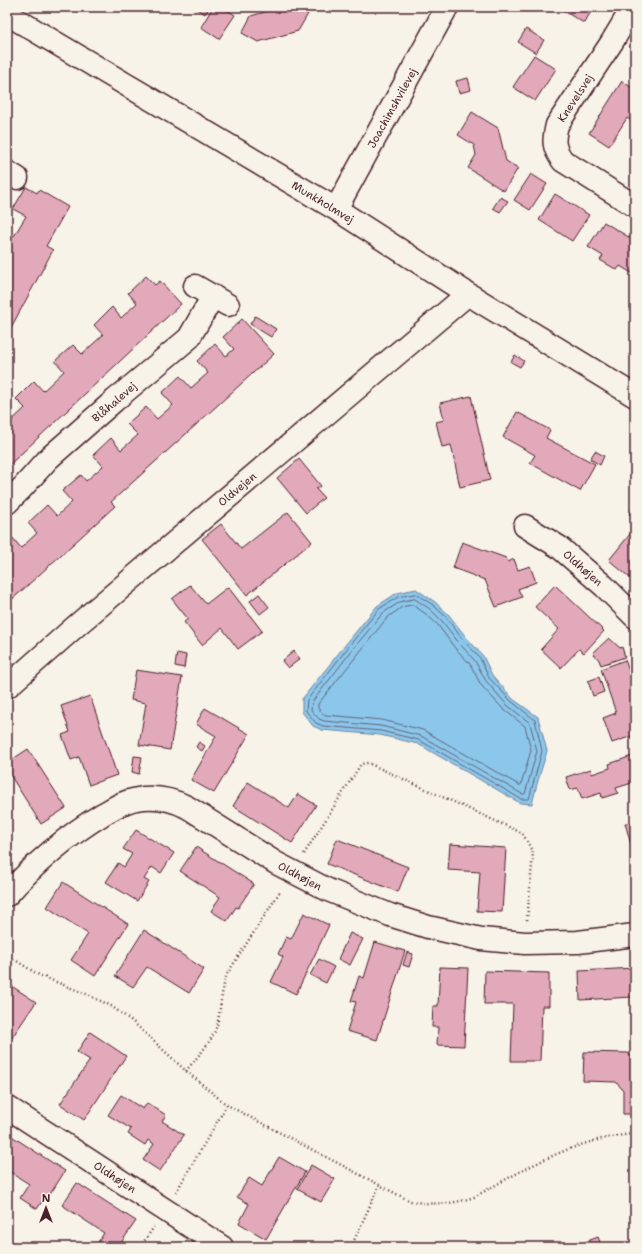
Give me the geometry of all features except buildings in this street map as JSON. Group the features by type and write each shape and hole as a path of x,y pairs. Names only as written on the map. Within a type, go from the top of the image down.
{"street":[{"name":"Joachimshvilevej","path":"336,209 447,7"},
{"name":"Knevelsvej","path":"633,7 557,125 554,140 557,152 563,161 635,206"},
{"name":"Munkholmvej","path":"7,14 336,209 468,294 635,396"},
{"name":"Oldvejen","path":"7,686 468,294"},
{"name":"Blåhalevej","path":"7,502 49,458 115,400 190,338 212,296"},
{"name":"Oldhøjen","path":"525,526 559,547 604,586 635,617"},
{"name":"Oldhøjen","path":"7,895 46,855 77,831 118,806 136,799 164,799 172,800 183,805 292,872 328,890 353,901 411,922 455,934 500,942 578,942 635,935"},
{"name":"Oldhøjen","path":"7,1107 222,1247"}],"path":[{"path":"186,1071 212,1038 217,1026 223,984 227,974 361,764 368,763 522,833 533,853 525,943"},
{"path":"7,955 39,976 86,994 111,1006 132,1021 186,1071 227,1105 410,1201 428,1204 460,1202 474,1197 557,1153 597,1140 635,1134"},
{"path":"166,1210 227,1105"},
{"path":"351,1247 379,1186"}],"water":[{"path":"416,589 435,602 449,615 483,656 492,675 513,699 538,717 547,751 532,804 520,803 418,744 380,735 322,730 313,726 302,712 302,699 377,606 397,593"}]}
